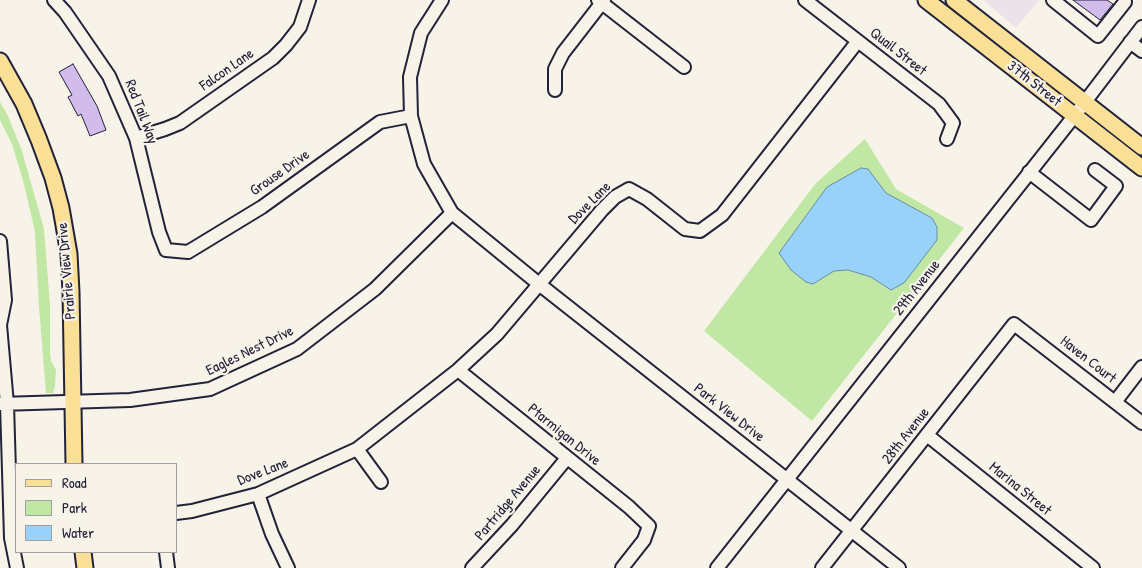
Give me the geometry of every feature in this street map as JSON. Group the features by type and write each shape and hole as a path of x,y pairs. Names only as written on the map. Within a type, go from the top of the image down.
{"main road":[{"name":"37th Street","path":"926,0 1142,168"},
{"name":"37th Street","path":"954,0 1142,147"},
{"name":"Prairie View Drive","path":"0,61 24,104 40,140 61,208 69,254 72,292 74,463"},
{"path":"83,553 85,568"}],"street":[{"name":"Red Tail Way","path":"54,0 65,12 109,76 136,138 159,232 166,250"},
{"name":"Falcon Lane","path":"136,138 180,123 273,58 300,27 309,0"},
{"path":"442,0 421,33 410,77 411,116 424,164 452,213"},
{"name":"Quail Street","path":"805,0 939,104 953,123 947,139"},
{"path":"1053,0 1098,36 1125,2"},
{"path":"555,90 555,68 563,53 601,1 684,67"},
{"name":"29th Avenue","path":"717,568 1075,115 1142,27"},
{"name":"Dove Lane","path":"178,513 258,494 357,449 458,370 497,334 602,210 615,197 629,189 647,199 685,229 700,231 722,215 858,41"},
{"path":"1130,42 1142,51"},
{"name":"Grouse Drive","path":"166,250 188,252 262,207 380,122 411,116"},
{"path":"1030,172 1091,220 1116,186 1095,170"},
{"name":"Park View Drive","path":"452,213 539,284 900,568"},
{"name":"Eagles Nest Drive","path":"4,404 130,400 210,389 297,349 375,290 452,213"},
{"path":"0,241 5,300 0,325 4,404 6,544 17,568"},
{"name":"Haven Court","path":"1014,324 1142,423"},
{"name":"28th Avenue","path":"822,568 1014,324"},
{"path":"1115,402 1142,367"},
{"name":"Ptarmigan Drive","path":"458,370 629,507 649,526 644,540 622,568"},
{"name":"Marina Street","path":"927,435 1092,568"},
{"path":"357,449 381,482"},
{"name":"Partridge Avenue","path":"472,568 512,525 567,458"},
{"path":"258,494 272,534 288,568"},
{"path":"166,553 168,568"}],"shaded area":[{"path":"983,0 1039,0 1016,28"}],"green space":[{"path":"0,102 8,116 22,151 44,229 50,305 50,352 51,361 56,370 53,393 46,393 35,232 12,144 0,120"},
{"path":"865,139 896,189 964,228 812,421 704,331 816,183"}],"water":[{"path":"861,168 868,169 886,193 932,218 937,227 937,240 904,283 891,290 871,277 848,270 834,271 813,284 806,282 791,270 779,253 827,187"}],"building":[{"path":"1073,0 1107,0 1113,4 1100,20"},
{"path":"73,64 97,106 106,130 90,136 81,114 78,116 68,97 72,95 59,72"}]}
